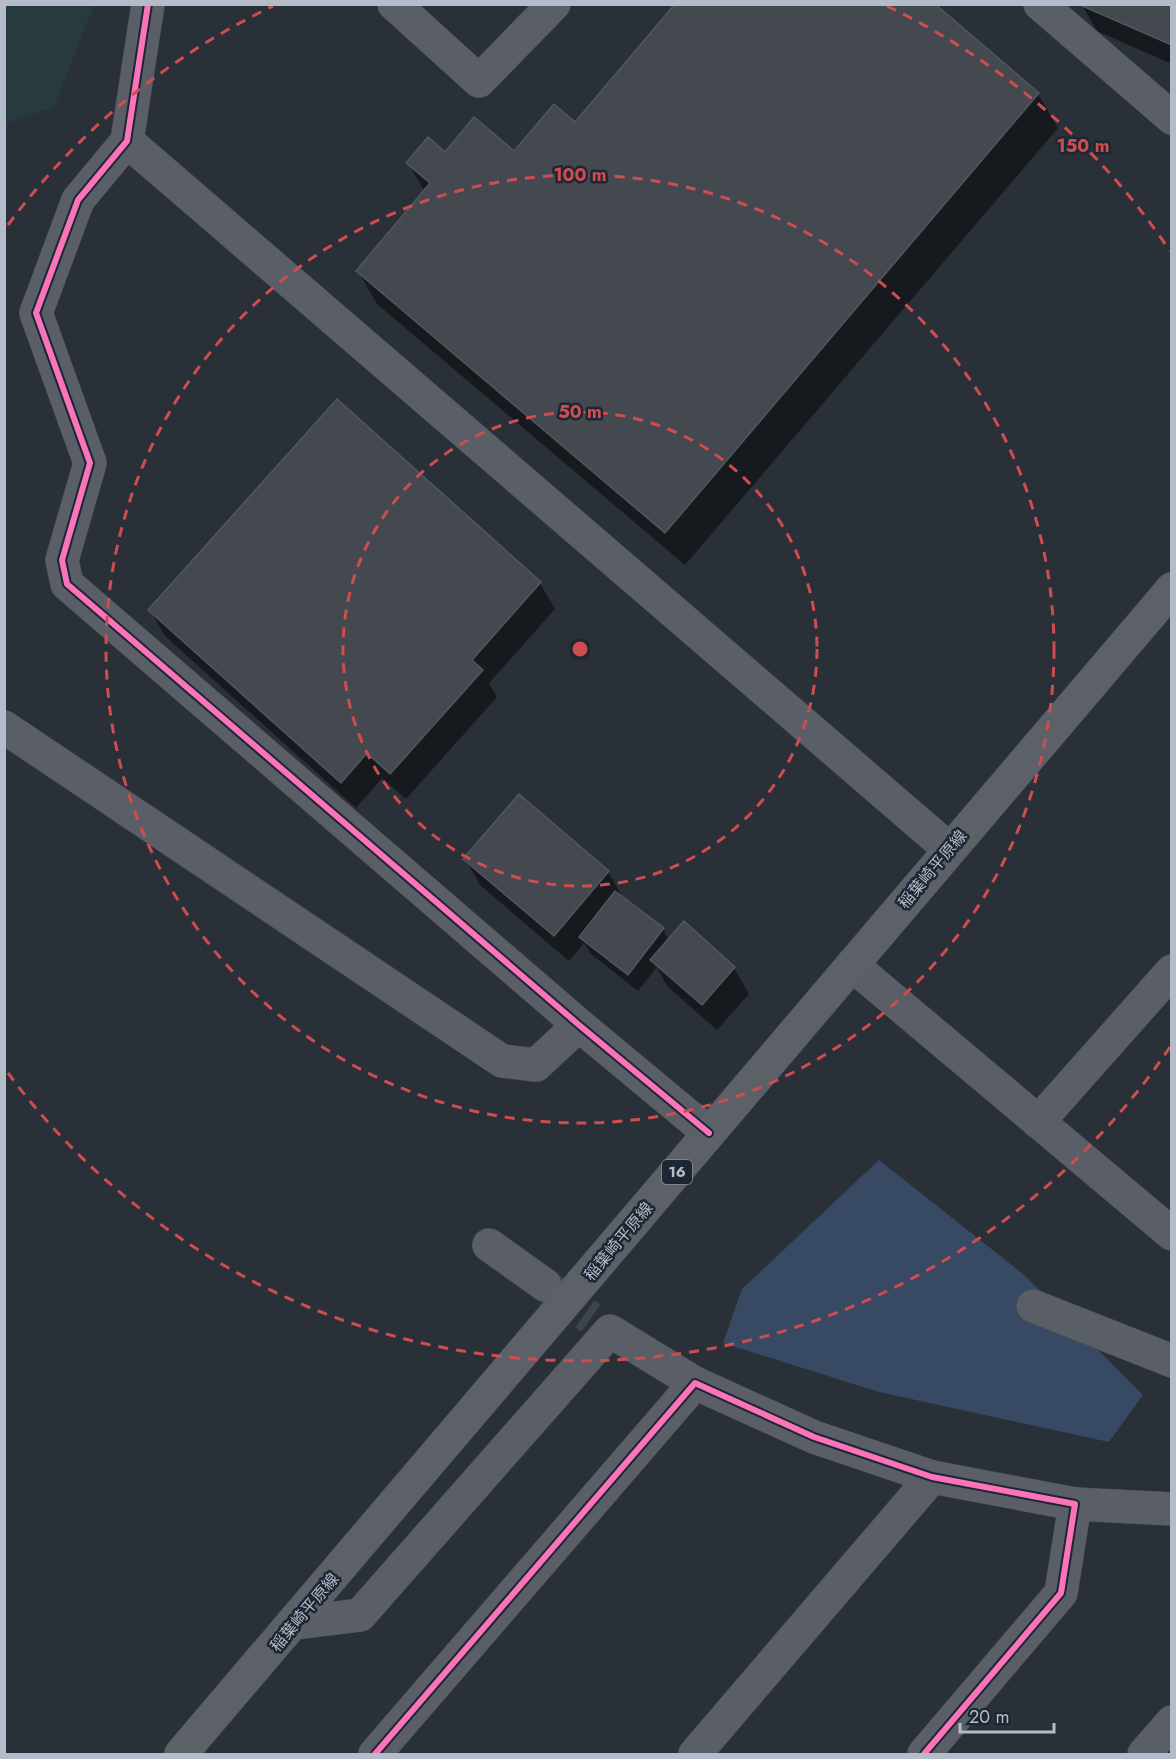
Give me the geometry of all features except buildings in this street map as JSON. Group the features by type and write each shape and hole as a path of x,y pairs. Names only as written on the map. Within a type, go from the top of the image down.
{"main road":[{"name":"稲葉崎平原線","path":"181,1755 1172,589"}],"street":[{"path":"148,4 127,141 78,200 36,314 90,463 62,560 67,584 579,1025 709,1133"},
{"path":"394,4 479,81 554,4"},
{"path":"1041,4 1172,118"},
{"path":"127,141 949,849"},
{"path":"4,727 502,1061 536,1065 579,1025"},
{"path":"852,965 1172,1234"},
{"path":"1038,1122 1172,971"},
{"path":"489,1245 545,1285"},
{"path":"1033,1306 1172,1361"},
{"path":"295,1623 360,1615 601,1325 694,1383 814,1437 932,1477 1075,1504 1172,1509"},
{"path":"375,1755 694,1383"},
{"path":"695,1755 932,1477"},
{"path":"924,1755 1061,1593 1075,1504"},
{"path":"1144,1755 1172,1722"}],"green space":[{"path":"4,5 94,5 54,107 5,124"}],"water":[{"path":"879,1160 1023,1274 1143,1395 1109,1442 879,1392 723,1343 742,1289"}],"tunnel":[{"path":"545,1285 591,1318"}],"cycle path":[{"path":"148,4 127,141 78,200 36,313 90,463 62,560 67,584 579,1025 709,1133"},
{"path":"375,1754 695,1383 814,1437 932,1477 1075,1504 1061,1593 924,1754"}]}
